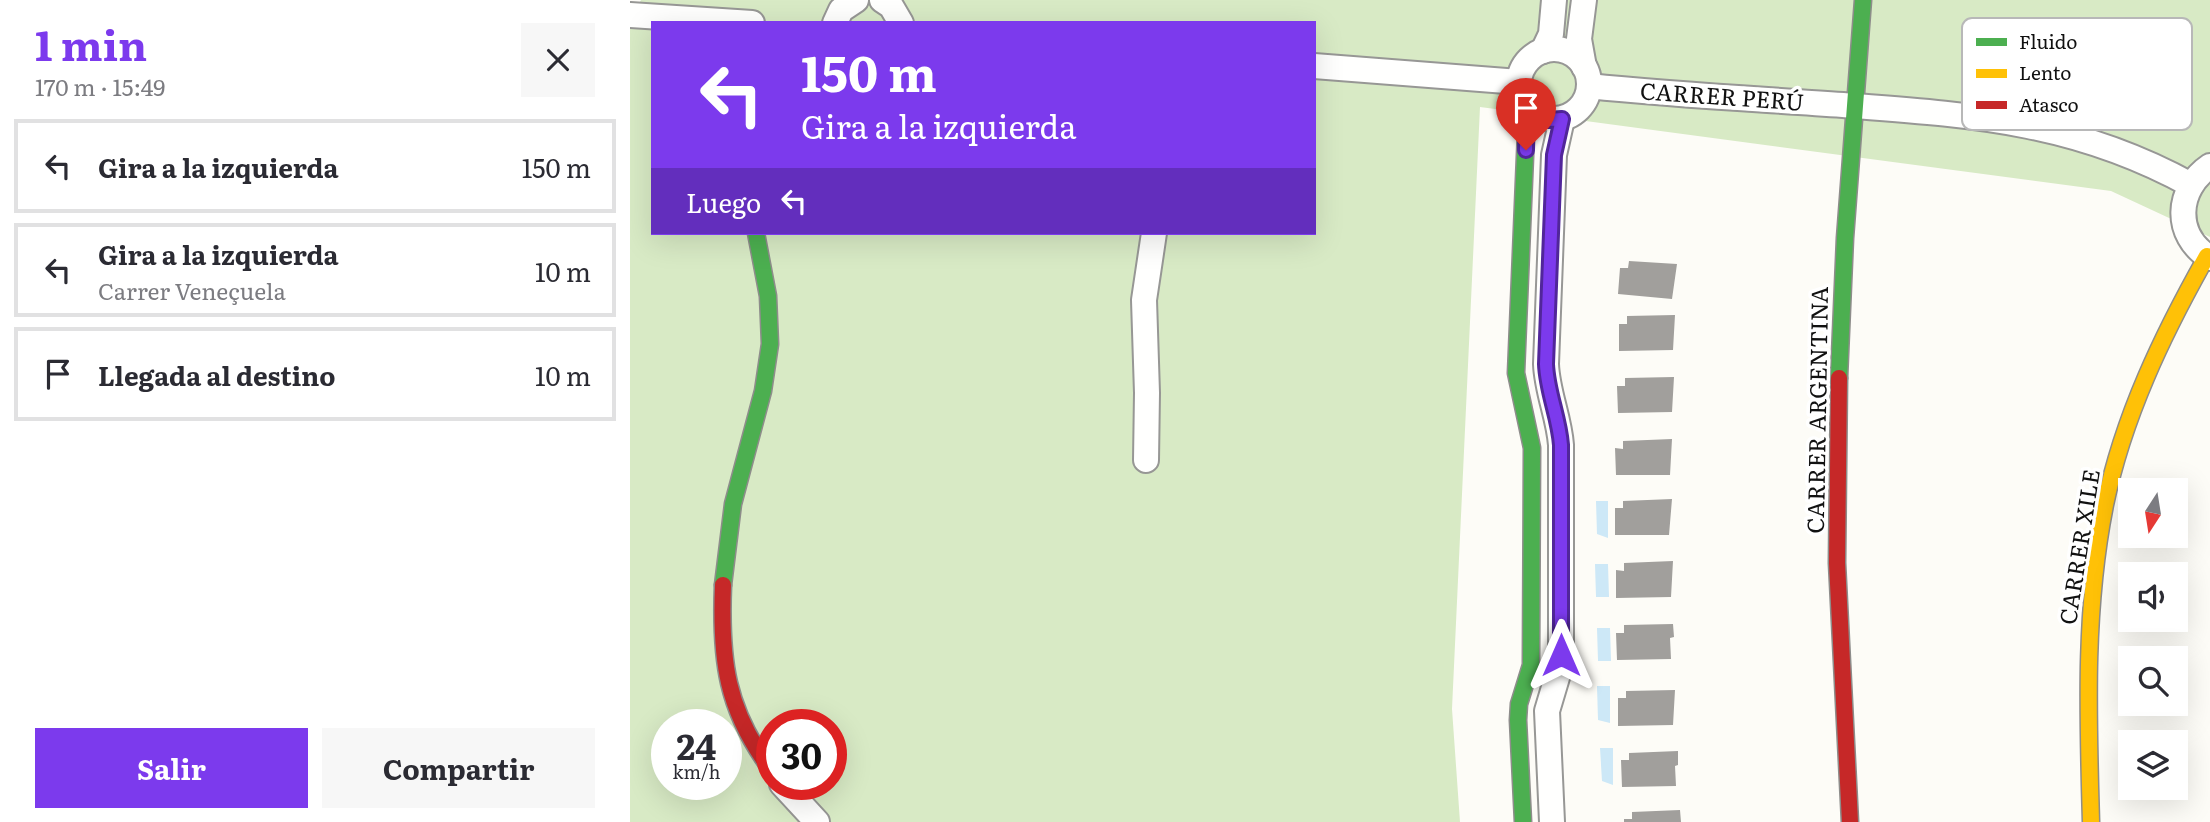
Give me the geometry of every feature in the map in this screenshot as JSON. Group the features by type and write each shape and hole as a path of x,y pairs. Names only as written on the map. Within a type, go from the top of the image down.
{"street":[{"path":"836,21 841,10 856,0"},
{"path":"1543,51 1551,34 1554,0"},
{"path":"1584,0 1579,39 1587,76 1587,97 1580,108 1562,119 1548,120 1527,108 1521,98 1519,82 1525,64 1543,51 1554,49 1575,56 1587,76"},
{"name":"CARRER ARGENTINA","path":"1850,822 1836,478 1843,284 1863,0"},
{"path":"885,1 900,21"},
{"path":"630,15 722,21"},
{"path":"1316,66 1519,82"},
{"name":"CARRER PERÚ","path":"1587,76 1854,106 1962,115"},
{"path":"1523,822 1518,720 1519,704 1531,665 1532,448 1530,428 1516,373 1527,108"},
{"path":"1552,822 1547,711 1561,664 1561,445 1549,394 1546,364 1554,155 1562,119"},
{"name":"CARRER PERÚ","path":"2050,130 2128,154 2191,185"},
{"path":"2208,257 2190,239 2184,223 2183,206 2198,174 2210,166"},
{"path":"756,235 768,309 769,359 734,499 725,572 723,652 727,679 756,745"},
{"path":"1146,460 1144,300 1154,235"},
{"name":"CARRER XILE","path":"2091,822 2089,640 2094,576 2104,512 2117,458 2134,411 2182,300 2208,257"},
{"path":"797,800 817,822"}],"green space":[{"path":"641,0 2210,0 2210,237 2111,191 1480,107 1452,709 1460,822 630,822 630,20"}],"water":[{"path":"1596,501 1608,501 1608,538 1597,534"},
{"path":"1595,564 1608,564 1609,597 1596,597"},
{"path":"1597,628 1610,628 1611,661 1598,661"},
{"path":"1597,686 1610,686 1610,723 1598,720"},
{"path":"1600,748 1613,748 1613,785 1602,781"}],"building":[{"path":"1629,261 1677,264 1672,299 1618,294 1620,268 1628,268"},
{"path":"1675,315 1673,350 1619,351 1619,324 1627,324 1627,316"},
{"path":"1674,377 1672,412 1618,413 1617,386 1625,386 1625,378"},
{"path":"1672,439 1670,475 1616,475 1615,448 1623,449 1623,441"},
{"path":"1672,499 1669,535 1615,535 1615,508 1623,508 1623,501"},
{"path":"1673,561 1671,597 1616,598 1616,570 1624,571 1624,563"},
{"path":"1673,624 1674,637 1670,638 1671,659 1617,660 1616,633 1624,633 1624,625"},
{"path":"1675,690 1673,725 1618,726 1618,698 1626,698 1626,691"},
{"path":"1678,751 1678,765 1675,766 1676,786 1622,787 1621,760 1629,760 1629,753"},
{"path":"1680,810 1681,822 1624,822 1624,819 1632,819 1632,812"}],"traffic: fast":[{"path":"1839,378 1845,238 1863,0"},
{"path":"1523,822 1518,720 1519,704 1531,665 1532,448 1516,373 1527,108"},
{"path":"723,585 733,504 763,391 770,344 768,296 756,235"}],"traffic: slow":[{"path":"2091,822 2089,663 2098,544 2105,505 2122,440 2146,377 2207,256"}],"traffic: jam":[{"path":"1839,378 1837,563 1850,822"},
{"path":"723,585 723,637 729,683 735,705 756,747"}],"route":[{"path":"1526,150 1527,108 1548,120 1562,119 1554,155 1546,364 1549,394 1561,445 1561,655"}]}
